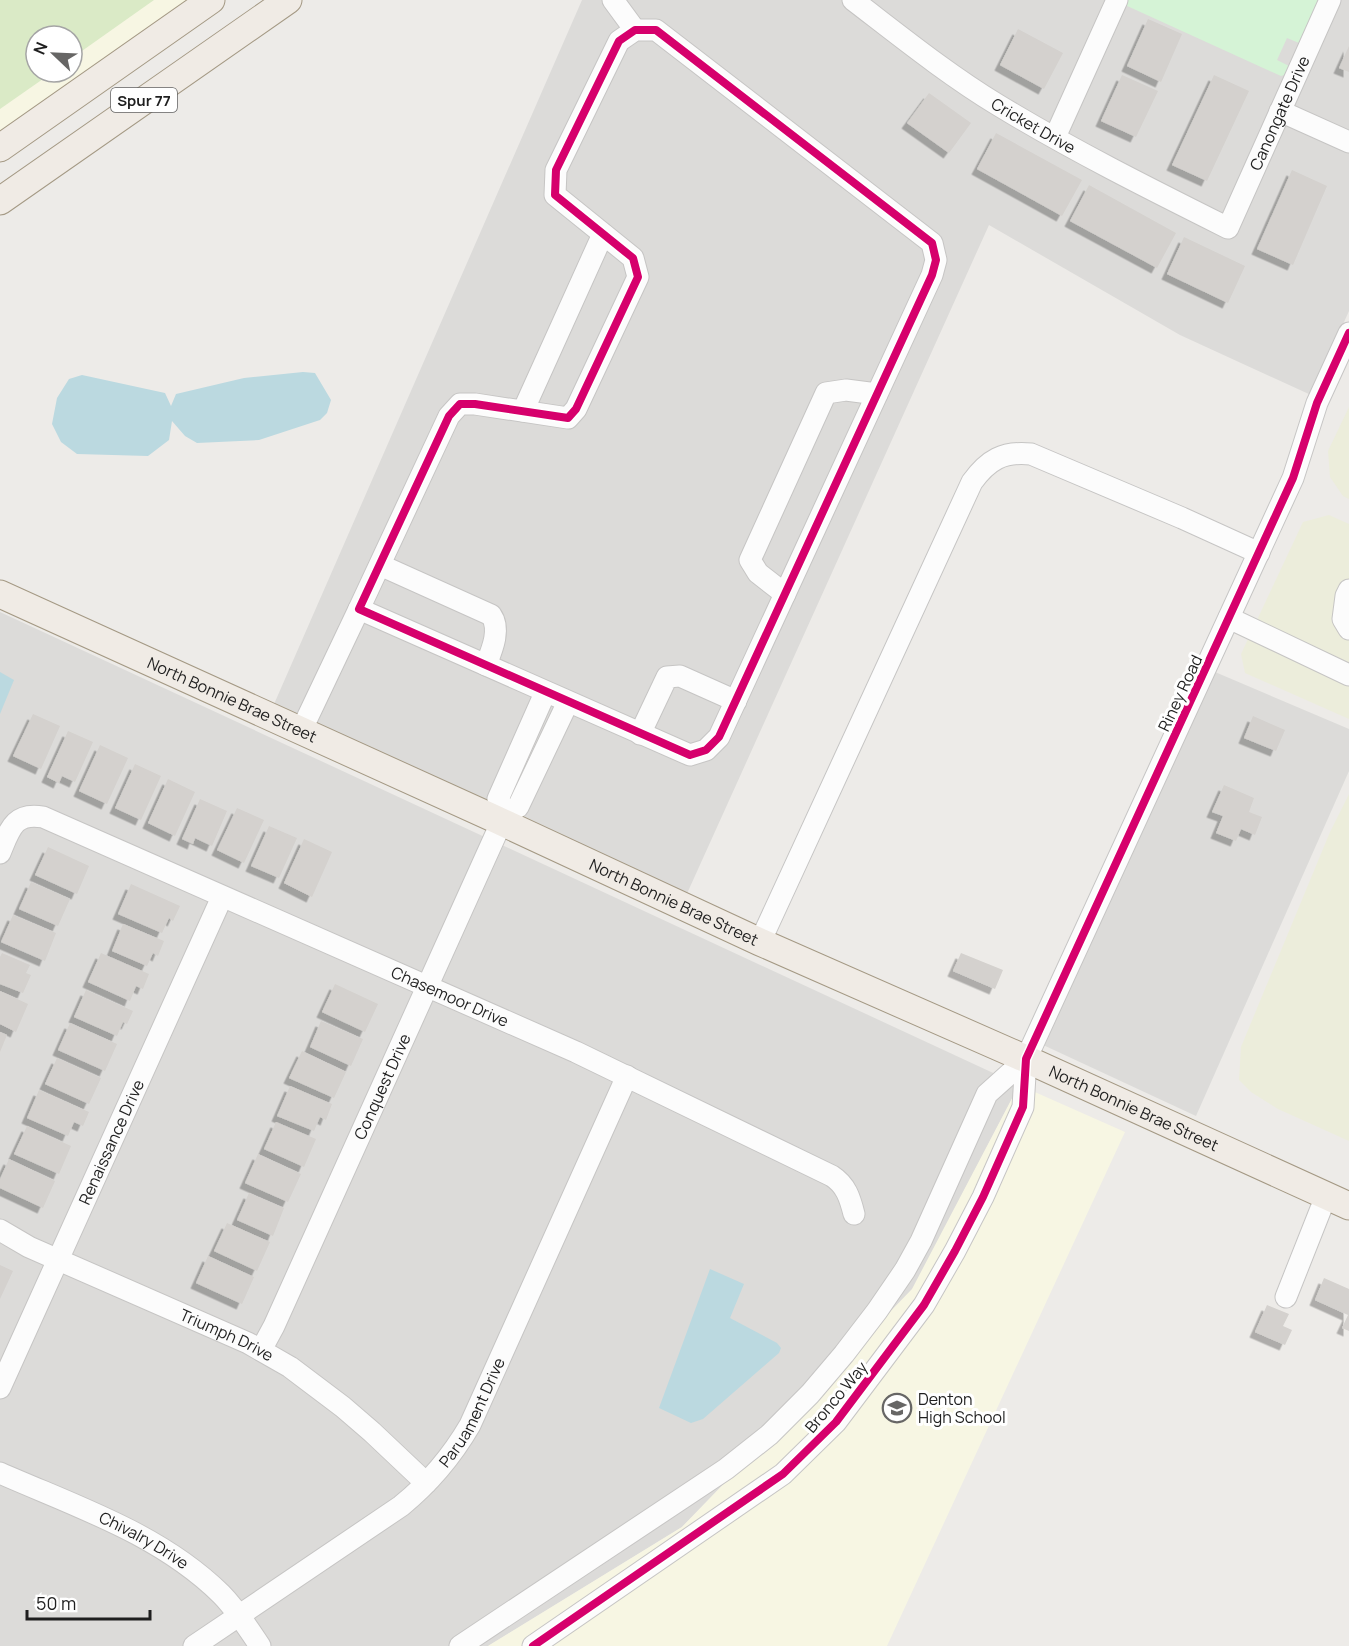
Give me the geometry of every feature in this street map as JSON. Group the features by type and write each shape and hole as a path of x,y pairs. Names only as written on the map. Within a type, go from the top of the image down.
{"main road":[{"name":"Spur 77","path":"0,148 211,0"},
{"name":"Spur 77","path":"0,201 288,0"},
{"name":"North Bonnie Brae Street","path":"0,594 301,731 504,817 760,942 1026,1059 1338,1201"}],"street":[{"path":"612,0 635,30"},
{"name":"Cricket Drive","path":"853,0 956,77 997,104 1140,184 1228,228"},
{"path":"1055,137 1117,0"},
{"name":"Canongate Drive","path":"1228,228 1330,0"},
{"path":"301,731 448,416 460,404 475,404 567,418 576,409 638,277 633,258 555,195 556,170 619,41 635,30 656,30 932,243 936,260 932,275 719,737 706,750 690,755 359,609"},
{"path":"1280,111 1349,142"},
{"path":"523,411 603,234"},
{"name":"Riney Road","path":"1026,1059 1293,478 1317,403 1349,333"},
{"path":"785,594 758,573 750,560 826,393 846,390 877,394"},
{"path":"760,942 972,482 994,459 1020,453 1031,454 1259,553"},
{"path":"380,565 491,615 495,620 494,644 486,665"},
{"path":"1349,590 1343,619 1349,629"},
{"path":"1229,618 1349,675"},
{"path":"640,734 667,677 680,676 736,701"},
{"path":"545,693 498,799 504,817 518,807 568,702"},
{"name":"Chasemoor Drive","path":"0,853 14,824 22,817 30,815 43,817 627,1076 840,1181 849,1197 854,1214"},
{"name":"Conquest Drive","path":"261,1350 274,1326 504,817"},
{"name":"Renaissance Drive","path":"0,1388 222,897"},
{"name":"Bronco Way","path":"460,1646 726,1469 770,1435 810,1394 864,1328 905,1270 921,1241 987,1094 1026,1059"},
{"name":"Bronco Way","path":"533,1646 783,1474 836,1422 924,1305 955,1251 1023,1107 1026,1059"},
{"name":"Paruament Drive","path":"194,1646 401,1506 426,1484 450,1456 470,1425 627,1076"},
{"path":"1286,1297 1338,1201"},
{"name":"Triumph Drive","path":"0,1230 58,1260 261,1350 290,1367 343,1407 426,1484"},
{"name":"Chivalry Drive","path":"0,1473 144,1536 174,1555 222,1596 260,1646"}],"shaded area":[{"path":"0,0 194,0 84,78 84,24 24,24 24,84 76,84 0,138"},
{"path":"582,0 1349,0 1349,311 1311,395 1180,335 989,225 685,898 271,711"},
{"path":"1349,407 1349,499 1343,496 1330,477 1328,451"},
{"path":"1329,515 1349,524 1349,719 1245,673 1241,654 1303,522"},
{"path":"0,612 1019,1085 913,1289 682,1527 488,1646 0,1646"},
{"path":"1215,672 1349,729 1349,771 1196,1116 1041,1044"},
{"path":"1349,794 1349,1141 1278,1109 1251,1092 1239,1080 1241,1047 1330,832"},
{"name":"Denton High School","path":"1019,1085 1125,1132 887,1646 488,1646 682,1527 912,1289"}],"green space":[{"path":"0,0 154,0 84,50 84,24 24,24 24,84 36,84 0,109"},
{"path":"1128,0 1319,0 1299,43 1287,38 1277,60 1289,66 1281,76 1125,5"}],"water":[{"path":"303,372 315,373 331,400 327,413 320,420 259,440 197,443 185,436 172,421 169,440 148,456 77,454 61,442 52,424 57,398 69,379 82,375 165,393 171,406 176,394 244,378"},
{"path":"0,672 14,680 0,714"},
{"path":"710,1269 744,1284 730,1318 777,1343 781,1348 779,1353 703,1419 691,1423 659,1408"}],"building":[{"path":"1148,19 1182,34 1161,82 1127,66"},
{"path":"1018,29 1063,53 1044,89 1000,65"},
{"path":"1349,46 1349,72 1339,68"},
{"path":"1122,75 1158,91 1136,137 1101,121"},
{"path":"1214,75 1249,91 1207,181 1172,165"},
{"path":"929,93 971,123 949,153 907,123"},
{"path":"996,133 1082,180 1062,216 977,169"},
{"path":"1292,170 1327,186 1293,265 1257,249"},
{"path":"1089,185 1176,233 1157,268 1070,221"},
{"path":"1184,237 1245,266 1228,303 1167,274"},
{"path":"33,714 60,726 41,769 13,756"},
{"path":"1253,716 1285,730 1276,751 1244,738"},
{"path":"68,731 93,742 75,782 62,776 59,783 47,777"},
{"path":"100,745 128,758 107,804 79,791"},
{"path":"135,764 161,776 141,820 115,808"},
{"path":"168,779 195,792 175,836 148,823"},
{"path":"1224,785 1254,798 1249,812 1262,817 1255,835 1241,829 1236,841 1216,833 1223,816 1212,812"},
{"path":"200,799 227,811 212,846 195,838 193,844 182,839"},
{"path":"237,808 264,820 244,863 217,850"},
{"path":"269,826 297,838 279,878 251,866"},
{"path":"304,839 332,852 312,897 284,883"},
{"path":"48,847 89,866 77,894 35,875"},
{"path":"31,882 70,899 58,926 19,909"},
{"path":"131,884 180,906 173,921 169,918 162,933 118,914"},
{"path":"13,915 56,933 45,961 1,942"},
{"path":"123,924 164,941 158,956 153,953 147,966 112,951"},
{"path":"2,953 30,965 26,973 31,975 23,993 0,984"},
{"path":"101,953 149,974 143,989 136,986 130,1001 88,982"},
{"path":"961,953 1003,970 995,989 953,971"},
{"path":"335,984 378,1004 365,1032 322,1012"},
{"path":"86,990 133,1011 127,1024 123,1022 117,1036 74,1017"},
{"path":"0,991 28,1004 16,1032 0,1024"},
{"path":"321,1021 363,1039 351,1066 310,1047"},
{"path":"70,1023 117,1044 105,1071 58,1050"},
{"path":"0,1032 7,1035 0,1052"},
{"path":"302,1051 346,1072 334,1098 289,1078"},
{"path":"57,1058 101,1078 89,1104 45,1084"},
{"path":"290,1086 332,1104 326,1120 320,1117 314,1131 277,1116"},
{"path":"39,1090 89,1112 83,1126 74,1122 68,1136 27,1118"},
{"path":"276,1122 316,1139 304,1167 264,1149"},
{"path":"27,1126 71,1146 59,1174 14,1154"},
{"path":"258,1154 301,1174 288,1202 245,1183"},
{"path":"9,1159 55,1181 43,1208 0,1188 0,1179"},
{"path":"249,1193 284,1208 273,1236 237,1220"},
{"path":"227,1223 270,1242 257,1271 214,1251"},
{"path":"208,1256 254,1277 242,1304 196,1283"},
{"path":"0,1265 13,1271 0,1299"},
{"path":"1324,1278 1349,1289 1349,1331 1342,1328 1348,1315 1315,1300"},
{"path":"1267,1305 1289,1314 1283,1326 1292,1330 1285,1345 1255,1332"}],"cycle path":[{"path":"635,30 656,30 932,243 936,260 932,275 719,737 706,750 690,755 359,609 449,416 460,404 475,404 568,418 576,409 638,277 633,258 555,195 556,170 619,41 635,30"},
{"path":"533,1646 783,1474 836,1422 924,1305 983,1197 1023,1107 1026,1059 1293,478 1317,403 1349,333"}],"place":[{"name":"Denton High School","path":"897,1408"}]}
